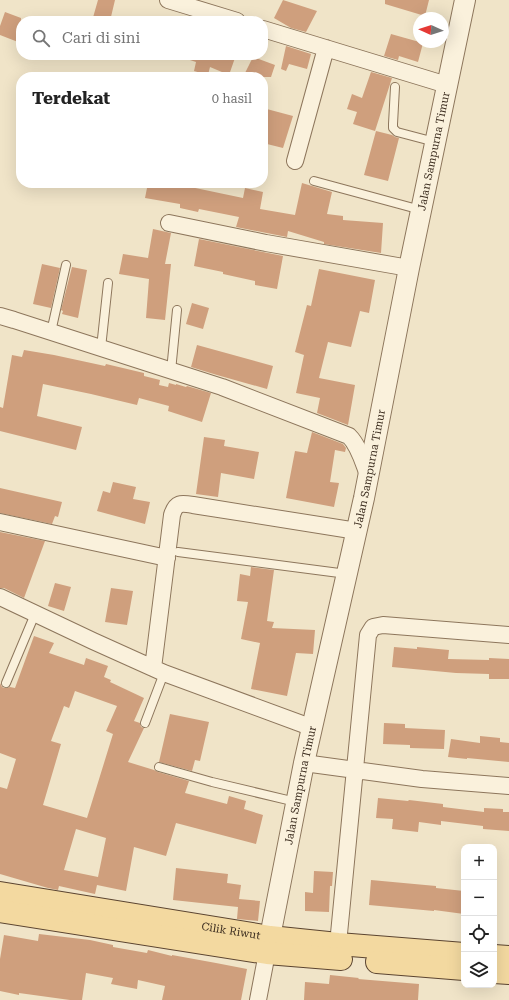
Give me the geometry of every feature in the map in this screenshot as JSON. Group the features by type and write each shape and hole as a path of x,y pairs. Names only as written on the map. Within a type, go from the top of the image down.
{"main road":[{"name":"Cilik Riwut","path":"0,893 269,945 338,944 461,954"},
{"name":"Cilik Riwut","path":"0,911 461,969"},
{"path":"497,956 509,957"},
{"path":"497,972 509,973"}],"street":[{"path":"168,0 221,16"},
{"name":"Jalan Sampurna Timur","path":"269,945 304,763 357,531 409,268 465,0"},
{"path":"268,31 447,85"},
{"path":"295,161 326,48"},
{"path":"169,223 266,243 409,268"},
{"path":"0,316 222,387 349,436 356,446 368,475"},
{"path":"159,670 172,555 172,515 174,508 185,504 193,505 357,531"},
{"path":"0,522 172,555"},
{"path":"0,597 93,642 159,670 313,728"},
{"path":"338,944 368,635 374,627 383,625 509,635"},
{"path":"304,763 422,778 509,786"},
{"path":"258,1000 269,945"}],"lane":[{"path":"395,87 394,128 397,132 435,142"},
{"path":"314,181 421,210"},
{"path":"51,332 66,265"},
{"path":"101,348 108,283"},
{"path":"170,371 178,310"},
{"path":"172,555 347,574"},
{"path":"6,683 35,614"},
{"path":"145,723 159,670"},
{"path":"159,767 212,782 297,802"}],"building":[{"path":"98,0 115,0 111,16 93,16"},
{"path":"283,0 317,11 306,32 291,28 274,18"},
{"path":"385,0 429,0 426,12 413,12 385,4"},
{"path":"5,12 16,16 16,41 0,35 0,26"},
{"path":"391,34 413,40 413,48 422,48 418,62 399,56 398,60 384,56"},
{"path":"286,46 311,54 307,69 289,64 286,71 281,69"},
{"path":"190,60 234,60 230,72 222,72 210,67 209,72 194,71 196,62"},
{"path":"252,60 261,60 275,65 271,77 268,77 268,72 246,72"},
{"path":"371,72 392,78 375,131 353,124 357,112 347,109 352,94 362,98"},
{"path":"268,109 293,116 283,148 268,144"},
{"path":"376,131 399,138 388,181 364,175"},
{"path":"302,183 332,192 327,214 343,216 343,220 383,223 381,253 324,244 324,242 288,231 287,237 236,227 239,217 199,209 198,212 180,208 180,204 145,198 147,188 195,188 243,198 245,188 263,192 260,209 295,215"},
{"path":"153,229 171,233 165,264 171,264 165,320 146,318 149,279 119,274 123,254 148,258"},
{"path":"199,239 283,256 277,289 255,285 255,281 194,266"},
{"path":"42,264 60,268 51,308 33,304"},
{"path":"72,267 87,270 78,318 62,314 63,311 61,310"},
{"path":"319,269 375,280 369,313 360,311 351,347 328,342 319,378 355,385 348,425 317,413 320,398 296,393 304,355 295,352 307,305 311,306"},
{"path":"192,303 209,308 203,329 186,324"},
{"path":"197,345 273,366 267,389 191,367"},
{"path":"24,350 105,366 106,364 144,373 144,376 160,380 159,385 168,387 169,383 176,384 211,393 202,422 168,411 169,406 139,398 137,405 43,384 37,416 82,427 76,450 0,431 0,407 3,408 12,355 22,357"},
{"path":"312,432 343,444 346,448 345,452 335,450 330,482 339,483 334,507 286,498 295,451 307,453"},
{"path":"204,437 225,440 224,446 259,452 254,479 221,473 218,497 196,494"},
{"path":"113,482 136,487 133,499 150,502 145,524 97,511 103,491 110,493"},
{"path":"0,488 62,502 58,517 55,516 52,524 0,513"},
{"path":"0,532 45,541 24,598 4,588 0,588"},
{"path":"251,567 274,570 267,621 274,622 272,628 315,630 313,654 296,653 287,696 251,689 260,643 241,639 248,602 237,601 240,574 250,576"},
{"path":"55,583 71,587 64,611 48,606"},
{"path":"111,588 133,591 127,625 105,622"},
{"path":"34,636 54,643 49,653 84,665 86,658 108,666 104,677 111,680 110,682 144,698 134,721 140,723 141,727 144,728 128,762 189,781 185,793 227,804 229,796 246,801 244,809 263,815 256,844 176,823 166,856 134,847 126,891 97,885 95,894 59,886 58,890 0,874 0,787 7,789 16,759 0,753 0,683 4,688 15,688","holes":["75,691 117,706 106,731 113,734 87,818 43,805 61,744 51,741 64,706 69,708","76,829 106,838 98,877 64,870"]},
{"path":"394,647 417,649 417,647 449,650 448,659 509,659 509,679 489,679 489,674 456,673 392,667"},
{"path":"170,714 209,722 200,761 195,760 192,771 159,762"},
{"path":"384,723 405,724 405,728 445,730 444,749 410,748 410,745 383,744"},
{"path":"480,736 500,738 500,742 509,743 509,762 448,757 451,739 480,743"},
{"path":"378,798 443,804 443,807 484,812 484,808 503,809 503,812 509,812 509,831 483,829 483,826 441,821 441,825 419,822 418,832 392,829 393,819 376,818"},
{"path":"176,868 228,874 227,883 241,885 239,899 260,901 258,921 237,919 238,907 173,900"},
{"path":"314,871 333,872 332,886 330,886 329,912 305,911 305,892 313,893"},
{"path":"371,880 436,886 436,888 461,891 461,914 369,905"},
{"path":"39,934 90,940 113,945 113,947 147,953 148,950 172,956 247,969 241,1000 162,1000 165,986 138,980 137,989 111,984 113,978 86,973 82,1000 70,1000 19,993 19,995 0,991 0,959 4,935 38,941"},
{"path":"330,975 419,984 418,1000 304,1000 305,982 329,984"}]}
